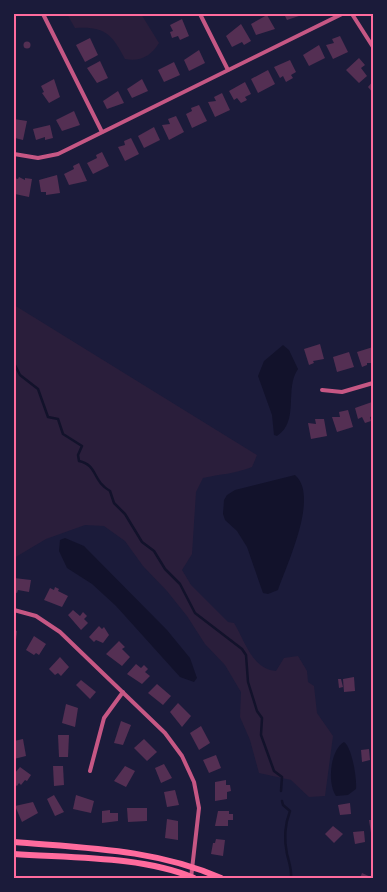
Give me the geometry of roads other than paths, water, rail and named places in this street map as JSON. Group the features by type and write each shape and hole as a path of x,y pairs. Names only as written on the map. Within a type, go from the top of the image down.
{"main road":[{"path":"14,842 122,851 192,865 221,878"},
{"path":"14,854 152,866 192,878"}],"street":[{"path":"44,14 102,132"},
{"path":"200,14 228,70"},
{"path":"14,154 28,158 48,157 342,14"},
{"path":"352,14 373,47"},
{"path":"322,390 342,392 373,384"},
{"path":"14,610 36,616 60,632 165,733 182,756 191,775 199,808 192,878"},
{"path":"90,770 104,718 123,692"}],"waterway":[{"path":"14,363 20,375 38,389 48,417 58,419 63,434 82,446 78,455 79,461 89,466 100,483 110,491 114,503 125,514 142,542 154,551 165,569 180,584 195,613 242,649 246,655 248,682 257,711 262,718 261,735 274,771 282,777 281,791"},
{"path":"282,801 283,805 290,811 285,838 291,878"}]}
